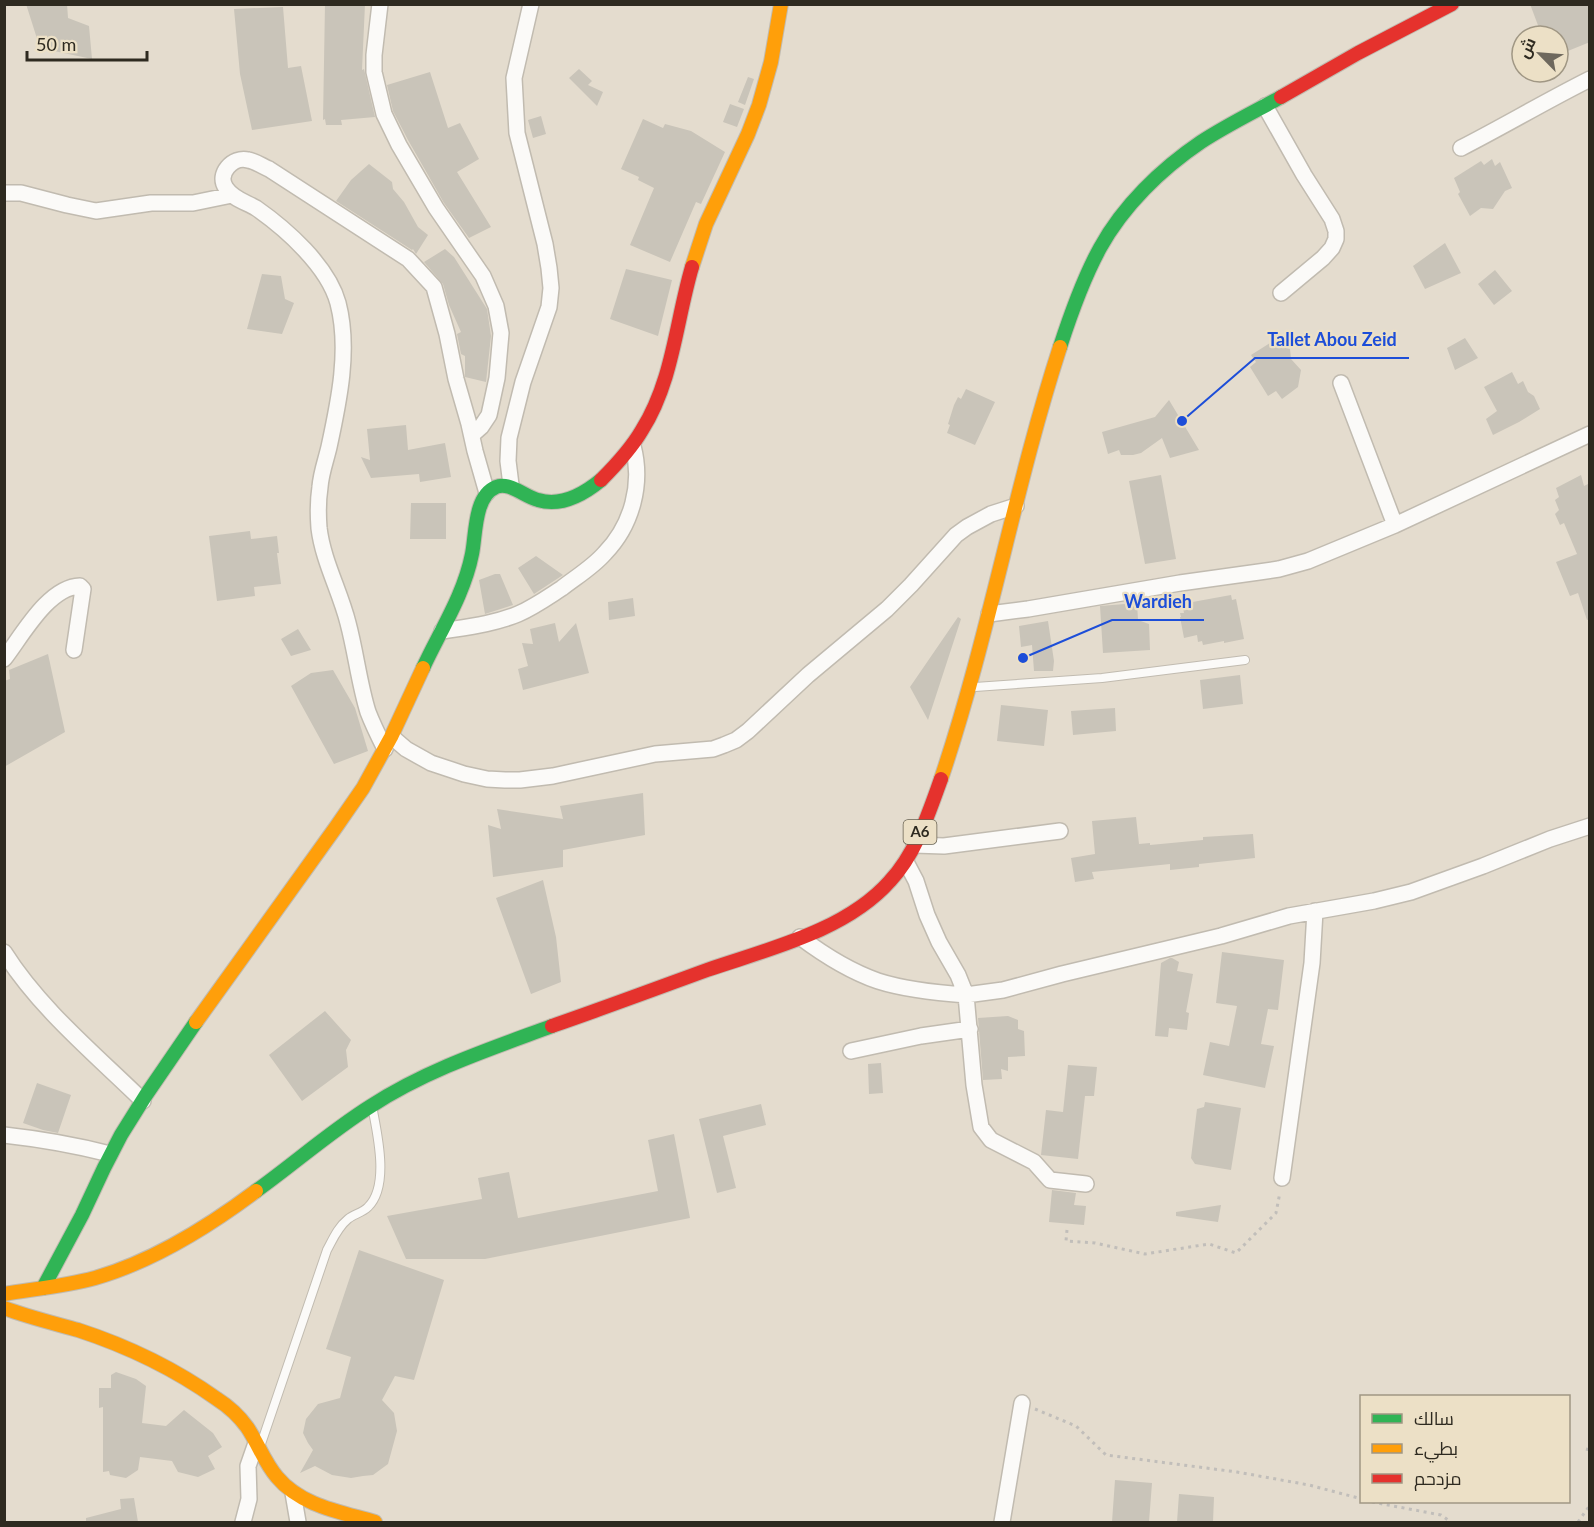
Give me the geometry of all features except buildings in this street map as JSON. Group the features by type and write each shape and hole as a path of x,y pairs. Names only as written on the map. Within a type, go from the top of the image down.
{"main road":[{"path":"43,1288 81,1217 110,1154 143,1101 355,799 388,743 442,631 469,567 479,513 488,493 498,487 511,485 533,499 551,502 563,501 576,496 597,483 616,465 633,446 649,420 661,393 700,239 754,118 766,84 781,4"},
{"name":"A6","path":"4,1293 93,1279 157,1253 196,1232 247,1198 372,1106 412,1083 467,1059 824,927 865,904 887,885 906,862 942,777 989,614 1036,425 1074,303 1105,240 1146,189 1178,160 1210,137 1358,53 1452,4"},
{"path":"7,1312 93,1335 126,1348 182,1376 235,1413 245,1424 275,1474 293,1493 309,1501 375,1522"}],"street":[{"path":"381,4 374,72 384,114 436,208 483,276 496,306 501,333 497,378 489,415 472,435"},
{"path":"511,485 508,461 509,438 523,382 549,307 551,288 545,244 517,133 514,78 531,4"},
{"path":"1461,148 1554,96 1590,79"},
{"path":"1265,106 1310,186 1332,219 1336,231 1334,243 1327,253 1281,293"},
{"path":"488,493 456,380 447,334 434,287 408,259 269,169 249,160 234,162 225,171 224,186 232,195 277,223 298,243 323,273 337,301 342,323 342,365 336,411 320,489 319,527 326,558 348,622 366,706 375,729 388,743 406,749 431,763 487,779 527,780 655,754 724,746 748,731 808,675 887,609 956,535 991,514 1016,506"},
{"path":"4,193 21,193 96,211 151,203 193,203 232,195"},
{"path":"1341,383 1395,525"},
{"path":"989,614 1279,569 1327,554 1395,525 1590,434"},
{"path":"442,631 499,620 529,609 577,577 605,553 632,508 637,472 633,446"},
{"path":"4,659 44,605 61,592 74,586 80,586 83,594 79,607 74,650"},
{"path":"800,937 842,965 879,981 933,992 966,995 1003,990 1266,923 1411,892 1590,826"},
{"path":"914,845 957,844 1060,831"},
{"path":"906,862 916,881 939,942 958,975 966,995 974,1085 981,1127 991,1140 1034,1162 1050,1180 1086,1184"},
{"path":"1282,1178 1312,963 1316,911"},
{"path":"4,952 50,1011 143,1101"},
{"path":"851,1051 921,1036 970,1029"},
{"path":"4,1135 47,1140 110,1154"},
{"path":"1002,1522 1022,1403"},
{"path":"243,1522 249,1499 248,1466 258,1446"},
{"path":"293,1493 298,1522"}],"lane":[{"path":"968,688 1101,678 1245,660"},
{"path":"258,1446 327,1250 341,1226 368,1207 378,1191 379,1151 372,1106"}],"path":[{"path":"1067,1230 1066,1241 1095,1243 1145,1254 1209,1244 1236,1253 1276,1213 1282,1178"},
{"path":"1022,1403 1076,1426 1106,1455 1237,1472 1309,1485 1360,1498"},
{"path":"1377,1503 1442,1515 1451,1522"},
{"path":"1578,1522 1590,1505"}],"traffic: fast":[{"path":"1060,347 1094,260 1109,232 1144,189 1201,142 1281,97"},
{"path":"423,668 463,584 472,554 477,517 489,492 496,487 506,486 538,500 555,502 572,498 601,480"},
{"path":"43,1288 121,1135 196,1022"},
{"path":"256,1191 342,1126 392,1093 459,1061 552,1026"}],"traffic: slow":[{"path":"692,267 706,224 759,105 771,62 781,4"},
{"path":"941,779 973,672 1029,454 1060,347"},
{"path":"196,1022 363,788 391,737 423,668"},
{"path":"4,1294 84,1281 117,1271 180,1242 256,1191"},
{"path":"4,1308 114,1343 184,1378 233,1411 251,1433 272,1471 287,1487 322,1507 375,1522"}],"traffic: jam":[{"path":"1281,97 1358,53 1452,4"},
{"path":"601,480 633,444 661,391 692,267"},
{"path":"552,1026 780,946 829,926 851,913 872,898 899,870 914,846 941,779"}],"place":[{"name":"Tallet Abou Zeid","path":"1182,421"},
{"name":"Wardieh","path":"1023,658"}]}
